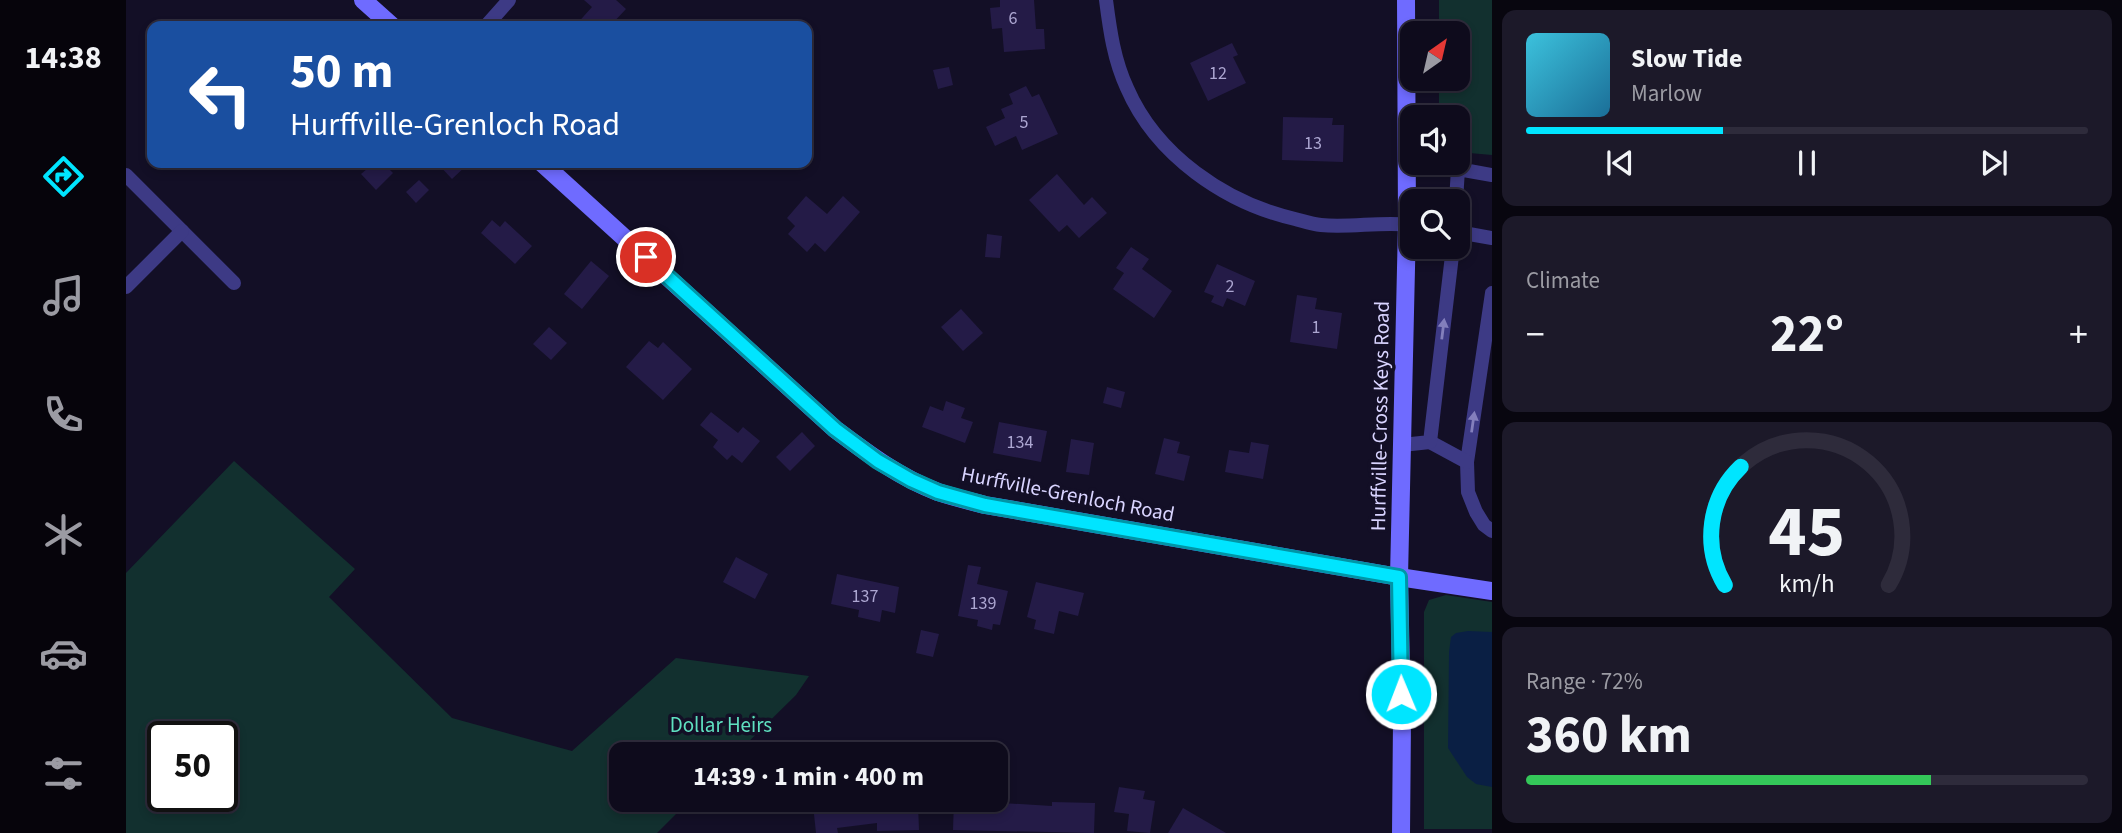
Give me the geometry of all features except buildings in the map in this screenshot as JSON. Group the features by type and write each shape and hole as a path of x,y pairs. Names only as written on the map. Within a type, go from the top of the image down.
{"main road":[{"path":"363,0 386,21"},
{"name":"Hurffville-Cross Keys Road","path":"1406,0 1409,189"},
{"name":"Hurffville-Grenloch Road","path":"548,168 835,429 878,461 911,480 938,492 985,505 1492,591"},
{"name":"Hurffville-Cross Keys Road","path":"1401,833 1399,577 1409,259"}],"street":[{"path":"490,21 509,0"},
{"path":"1106,0 1111,41 1127,89 1150,129 1189,168 1227,194 1268,213 1320,225 1400,225"},
{"path":"1457,189 1458,169 1492,175"},
{"path":"126,175 234,283"},
{"path":"126,287 182,231"},
{"path":"1470,234 1492,237"},
{"path":"1430,442 1452,259"},
{"path":"1492,293 1467,462 1468,492 1476,512 1484,525 1492,531"},
{"path":"1402,445 1430,442 1467,462"}],"green space":[{"path":"1439,0 1492,0 1492,155 1470,153 1470,105 1439,105 1439,91 1470,91 1470,21 1439,21"},
{"name":"Dollar Heirs","path":"234,461 355,569 329,597 452,718 572,751 676,658 809,676 796,695 748,742 609,742 609,812 678,812 657,833 126,833 126,573"},
{"path":"1446,595 1492,602 1492,829 1424,829 1424,612 1429,600"}],"water":[{"path":"1492,632 1492,787 1476,784 1467,777 1448,748 1451,637 1456,633"}],"route":[{"path":"646,257 835,429 878,461 938,492 985,505 1399,577 1401,694"}]}
